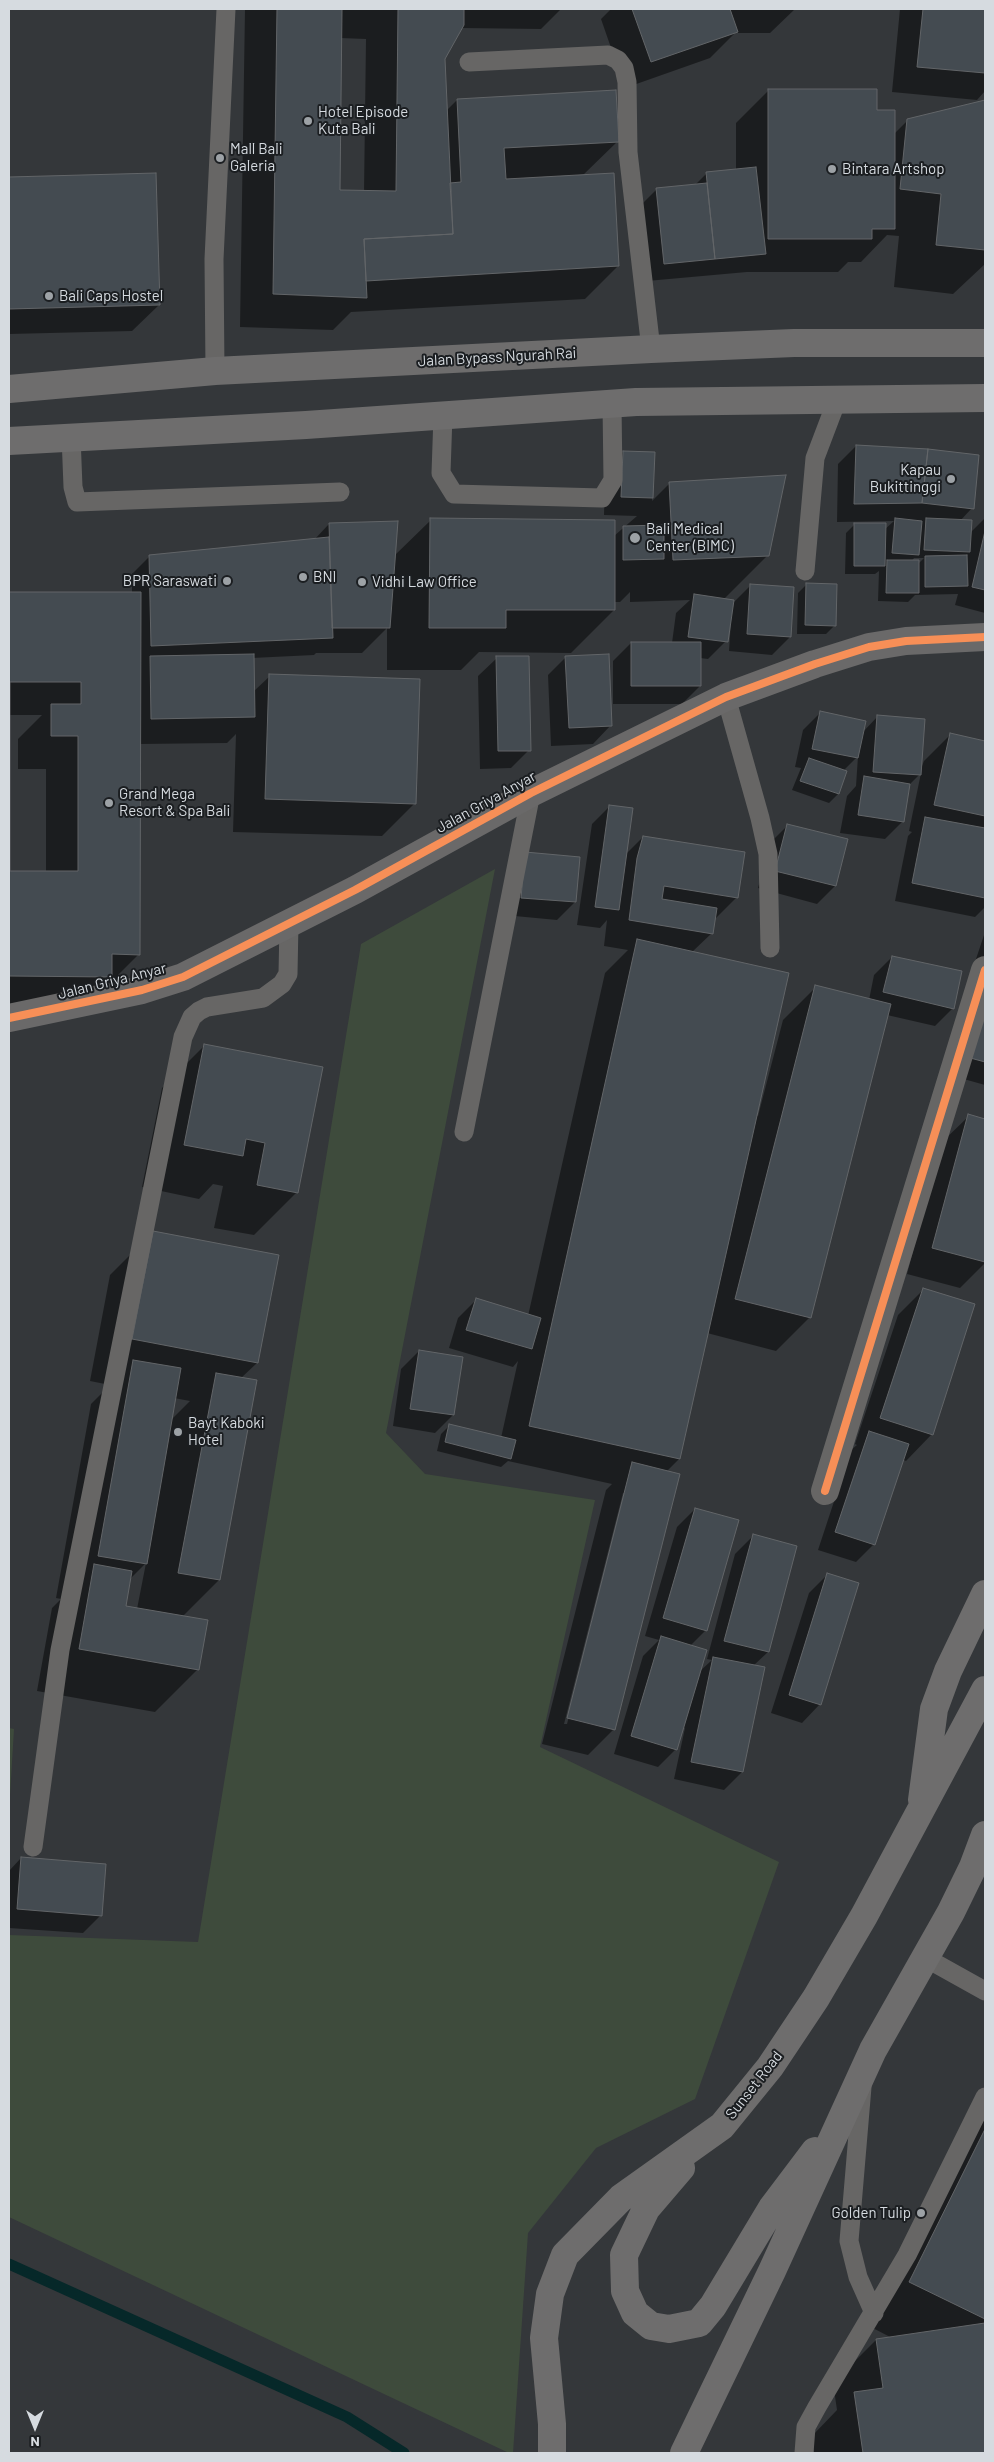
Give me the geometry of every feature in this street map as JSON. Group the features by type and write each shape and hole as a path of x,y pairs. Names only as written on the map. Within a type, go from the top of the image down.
{"highway":[{"name":"Jalan Bypass Ngurah Rai","path":"9,389 215,371 651,349 794,343 985,343"},
{"path":"9,441 71,436 306,425 612,404 985,398"},
{"path":"921,1814 928,1742 934,1709 948,1671 985,1594"},
{"name":"Sunset Road","path":"552,2453 552,2424 544,2338 550,2294 565,2255 621,2198 722,2126 770,2067 816,1998 921,1814 985,1690"},
{"path":"684,2453 772,2271 864,2070 924,1957 951,1912 973,1866 985,1834"},
{"path":"722,2126 670,2179 646,2209 624,2255 625,2291 634,2313 651,2326 668,2328 699,2323 734,2276 772,2208 844,2114"}],"street":[{"name":"Jalan Griya Anyar","path":"9,1018 142,990 183,977 354,890 531,793 726,697 815,664 868,647 906,641 985,637"},
{"path":"825,1491 985,970"}],"lane":[{"path":"215,371 214,259 226,9"},
{"path":"468,62 608,55 618,60 624,68 627,82 628,152 651,349"},
{"path":"805,571 815,458 837,400"},
{"path":"443,415 441,473 454,494 602,498 613,480 612,404"},
{"path":"71,436 73,487 77,502 340,492"},
{"path":"726,697 760,818 768,854 770,948"},
{"path":"464,1132 531,793"},
{"path":"33,1847 60,1650 183,1037 192,1017 199,1011 207,1007 263,998 282,984 288,974 290,923"},
{"path":"924,1957 985,1991"},
{"path":"864,2070 849,2241 858,2277 874,2313"},
{"path":"804,2453 806,2427 907,2255 985,2097"}],"green space":[{"path":"495,869 386,1433 425,1474 595,1500 540,1747 779,1862 695,2099 596,2148 528,2233 513,2453 509,2453 9,2217 9,1935 198,1942 361,944"},
{"path":"9,1728 14,1729 9,1812"}],"building":[{"name":"Hotel Episode Kuta Bali","path":"277,9 342,9 340,190 396,191 398,9 464,9 464,25 445,59 453,234 364,239 367,298 273,294"},
{"path":"632,9 730,9 738,32 651,62"},
{"path":"923,9 985,9 985,73 917,67"},
{"name":"Bintara Artshop","path":"768,89 877,89 877,110 895,110 895,229 872,229 872,239 768,239"},
{"path":"616,90 619,142 504,148 506,179 614,173 619,266 366,281 364,239 453,234 450,183 461,182 457,99"},
{"path":"985,100 985,250 936,245 941,194 900,189 907,119"},
{"path":"756,167 766,254 715,259 706,172"},
{"path":"156,173 160,305 9,309 9,177"},
{"path":"707,183 715,259 664,264 656,188"},
{"path":"856,445 928,449 922,503 854,504"},
{"name":"Kapau Bukittinggi","path":"928,449 979,455 974,509 922,503"},
{"path":"623,451 655,452 653,498 621,497"},
{"path":"786,475 769,556 673,560 669,482"},
{"path":"430,518 615,520 615,610 506,610 506,628 429,628"},
{"path":"895,518 922,521 919,555 892,553"},
{"path":"926,518 972,520 970,552 924,550"},
{"name":"Vidhi Law Office","path":"398,521 390,628 332,628 329,523"},
{"path":"854,523 886,523 885,566 854,566"},
{"path":"664,525 664,559 623,560 623,526"},
{"path":"985,531 985,590 972,587"},
{"path":"329,537 333,638 151,646 149,555"},
{"path":"967,555 968,586 925,587 925,556"},
{"path":"887,560 919,560 919,593 886,593"},
{"path":"806,583 837,584 836,626 805,625"},
{"path":"750,584 794,587 791,637 747,634"},
{"name":"Grand Mega Resort & Spa Bali","path":"9,592 141,592 140,955 112,954 112,977 9,976","holes":["10,682 81,682 81,704 51,704 51,736 78,736 78,871 10,871"]},
{"path":"694,594 734,600 728,642 688,637"},
{"path":"631,642 701,642 701,686 631,686"},
{"path":"254,654 255,717 151,719 150,656"},
{"path":"609,654 612,726 569,728 565,656"},
{"path":"496,656 529,656 531,751 498,751"},
{"path":"269,674 420,679 416,804 265,799"},
{"path":"820,711 866,721 858,758 812,749"},
{"path":"877,715 925,719 921,775 873,772"},
{"path":"950,733 985,741 985,816 934,805"},
{"path":"809,758 847,771 839,794 800,781"},
{"path":"864,776 910,784 904,822 858,815"},
{"path":"609,805 633,808 619,910 595,907"},
{"path":"925,817 985,828 985,898 912,883"},
{"path":"787,824 848,839 836,886 775,871"},
{"path":"643,836 745,852 738,898 664,886 662,899 717,908 713,934 629,920 637,858"},
{"path":"525,852 580,857 576,902 521,898"},
{"path":"637,939 789,973 680,1459 529,1426"},
{"path":"892,956 962,971 954,1009 883,992"},
{"path":"815,985 891,1004 811,1318 735,1299"},
{"path":"985,989 985,1062 963,1056"},
{"path":"204,1044 323,1067 298,1193 257,1185 265,1143 246,1139 243,1156 184,1145"},
{"path":"968,1114 985,1119 985,1262 932,1248"},
{"path":"153,1231 279,1255 258,1363 132,1339"},
{"path":"923,1288 975,1304 933,1435 880,1418"},
{"path":"476,1298 541,1318 532,1349 466,1330"},
{"path":"419,1350 463,1357 454,1415 410,1409"},
{"path":"133,1360 181,1368 147,1564 98,1556"},
{"path":"216,1373 257,1380 220,1580 178,1573"},
{"path":"449,1424 516,1440 511,1459 445,1442"},
{"path":"869,1431 909,1444 875,1545 835,1532"},
{"path":"632,1462 680,1474 615,1730 567,1718"},
{"path":"695,1508 739,1520 707,1631 663,1618"},
{"path":"753,1534 797,1546 769,1652 724,1641"},
{"path":"94,1564 132,1571 126,1606 208,1620 199,1670 79,1649"},
{"path":"827,1573 859,1583 821,1705 789,1695"},
{"path":"661,1636 707,1650 677,1750 631,1736"},
{"path":"713,1657 765,1667 743,1772 691,1762"},
{"path":"21,1857 106,1864 102,1916 17,1909"},
{"path":"985,2129 985,2319 909,2282"},
{"path":"985,2323 985,2453 863,2453 854,2392 883,2388 876,2339"}],"waterway":[{"path":"9,2264 347,2417 404,2453"}],"cycle path":[{"path":"9,1018 142,990 183,977 355,890 531,793 726,697 815,664 869,647 906,641 985,637"},
{"path":"825,1491 985,970"}],"place":[{"name":"Hotel Episode Kuta Bali","path":"308,121"},
{"name":"Mall Bali Galeria","path":"220,158"},
{"name":"Bintara Artshop","path":"832,169"},
{"name":"Bali Caps Hostel","path":"49,296"},
{"name":"Kapau Bukittinggi","path":"951,479"},
{"name":"Bali Medical Center (BIMC)","path":"635,538"},
{"name":"BNI","path":"303,577"},
{"name":"BPR Saraswati","path":"227,581"},
{"name":"Vidhi Law Office","path":"362,582"},
{"name":"Grand Mega Resort & Spa Bali","path":"109,803"},
{"name":"Bayt Kaboki Hotel","path":"178,1432"},
{"name":"Golden Tulip","path":"921,2213"}]}
